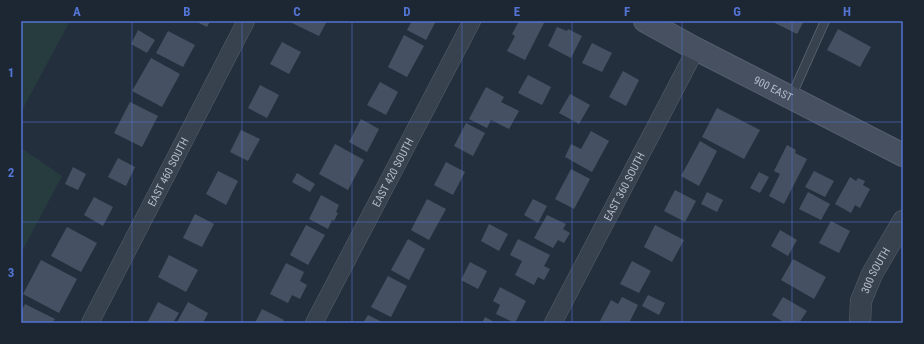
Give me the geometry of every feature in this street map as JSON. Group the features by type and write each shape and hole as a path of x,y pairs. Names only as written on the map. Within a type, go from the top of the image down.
{"main road":[{"name":"900 EAST","path":"645,21 696,49 903,155"}],"street":[{"name":"EAST 460 SOUTH","path":"90,323 246,21"},
{"name":"EAST 420 SOUTH","path":"314,323 472,21"},
{"name":"EAST 360 SOUTH","path":"552,323 696,49"},
{"name":"300 SOUTH","path":"860,323 862,301 872,274 903,221"}],"lane":[{"path":"791,98 825,21"}],"green space":[{"path":"21,21 70,21 21,112"},
{"path":"21,148 62,176 21,253"}],"building":[{"path":"195,21 210,21 207,27"},
{"path":"293,21 327,21 319,36 292,23"},
{"path":"412,21 436,21 426,40 407,30"},
{"path":"519,21 540,21 544,23 525,60 507,51 515,36 512,34"},
{"path":"771,21 804,21 797,34"},
{"path":"557,27 567,31 568,29 582,36 571,58 548,46"},
{"path":"838,29 871,47 860,67 827,50"},
{"path":"138,30 155,40 147,53 131,44"},
{"path":"168,31 195,45 183,67 156,53"},
{"path":"404,35 424,46 407,77 388,67"},
{"path":"282,42 301,52 289,74 270,64"},
{"path":"592,43 612,53 602,72 582,63"},
{"path":"151,58 180,74 162,107 132,91"},
{"path":"623,71 639,80 626,106 609,97"},
{"path":"528,75 551,87 542,105 518,93"},
{"path":"380,82 398,92 386,115 367,105"},
{"path":"260,85 279,95 267,118 248,108"},
{"path":"486,87 504,97 501,102 519,111 509,129 491,120 487,128 469,119"},
{"path":"570,94 590,105 579,124 559,113"},
{"path":"130,102 158,116 142,147 114,133"},
{"path":"717,108 760,130 744,159 702,137"},
{"path":"361,119 379,129 367,152 349,142"},
{"path":"466,123 485,133 473,156 454,146"},
{"path":"241,130 260,139 248,161 230,152"},
{"path":"591,131 609,141 592,172 565,157 571,144 581,149"},
{"path":"700,141 717,151 699,186 681,176"},
{"path":"335,144 364,160 348,190 319,174"},
{"path":"787,145 796,150 795,153 807,159 784,204 769,196 780,174 774,171"},
{"path":"118,158 135,167 126,186 108,177"},
{"path":"446,162 465,172 453,195 434,185"},
{"path":"73,167 86,174 78,190 65,184"},
{"path":"571,169 590,179 574,209 555,199"},
{"path":"218,171 238,181 226,205 206,194"},
{"path":"814,171 834,181 825,197 805,187"},
{"path":"759,172 769,177 760,193 750,188"},
{"path":"297,173 315,184 310,192 292,182"},
{"path":"850,177 856,181 858,178 865,181 863,185 870,189 860,208 855,205 851,213 835,204"},
{"path":"675,190 696,201 685,222 664,211"},
{"path":"707,192 723,200 717,212 701,204"},
{"path":"808,192 830,204 821,220 799,209"},
{"path":"321,195 339,205 336,212 338,213 334,221 332,220 328,229 309,219"},
{"path":"94,197 113,207 103,226 84,215"},
{"path":"427,199 446,209 429,240 411,230"},
{"path":"533,199 547,206 538,223 524,215"},
{"path":"195,214 214,224 202,247 183,238"},
{"path":"547,215 566,224 563,229 570,233 564,243 558,240 553,248 534,238"},
{"path":"831,221 850,231 839,253 819,243"},
{"path":"489,224 508,234 499,251 481,241"},
{"path":"306,225 325,235 308,265 290,255"},
{"path":"655,225 684,240 672,262 644,247"},
{"path":"67,227 97,243 81,272 51,256"},
{"path":"780,230 797,240 788,256 771,246"},
{"path":"408,239 425,249 409,280 391,270"},
{"path":"518,239 550,255 544,266 550,269 544,280 538,277 534,285 515,275 522,261 510,255"},
{"path":"169,255 198,270 186,292 158,277"},
{"path":"793,259 826,277 814,299 781,280"},
{"path":"41,260 77,279 59,313 23,294"},
{"path":"632,261 651,271 639,293 620,284"},
{"path":"470,262 487,271 478,289 461,280"},
{"path":"286,263 304,272 300,281 307,285 300,299 292,295 288,303 270,294"},
{"path":"388,276 407,286 391,317 371,307"},
{"path":"500,287 526,301 515,323 496,314 500,305 493,301"},
{"path":"648,295 665,303 659,315 642,306"},
{"path":"622,297 638,305 629,323 599,323 611,300 618,304"},
{"path":"783,297 807,311 799,323 785,323 772,315"},
{"path":"158,302 179,313 173,323 147,323"},
{"path":"188,302 208,313 203,323 177,322"},
{"path":"25,304 55,319 52,323 21,323 21,312"},
{"path":"262,309 284,320 282,323 255,323"},
{"path":"368,315 384,323 363,323"},
{"path":"485,317 496,323 482,323"}]}
